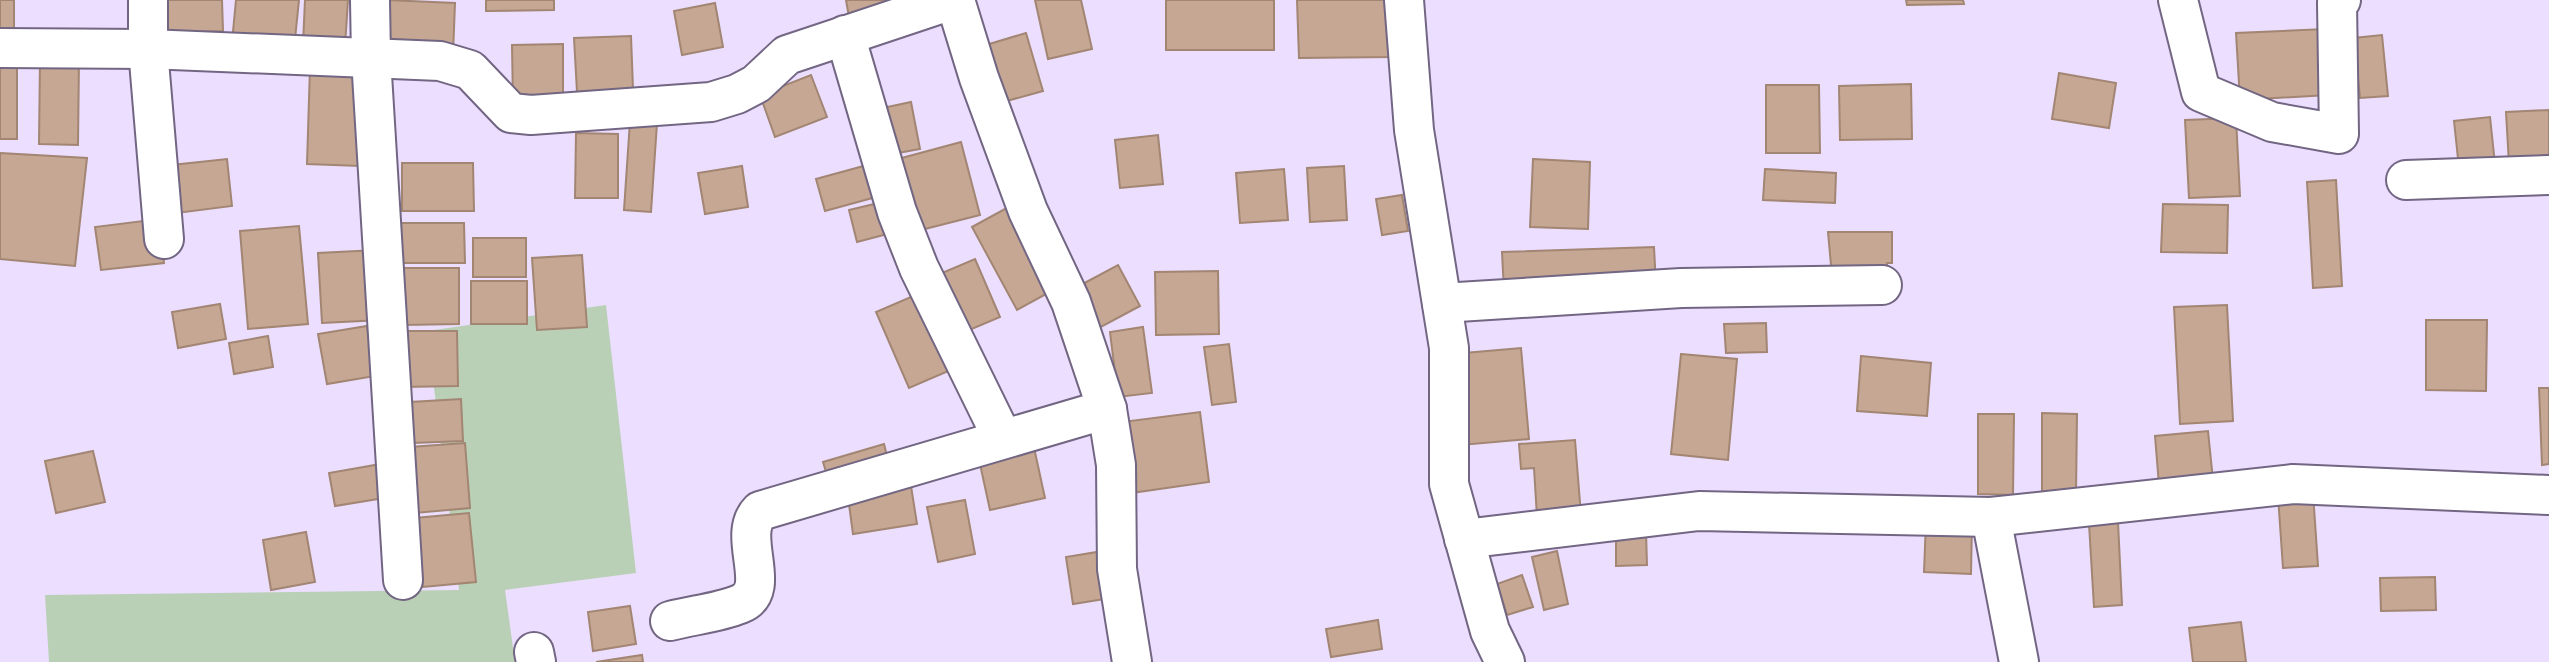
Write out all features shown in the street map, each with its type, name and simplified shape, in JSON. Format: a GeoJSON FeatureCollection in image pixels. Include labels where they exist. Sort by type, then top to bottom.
{"type":"FeatureCollection","features":[{"type":"Feature","properties":{"kind":"street"},"geometry":{"type":"LineString","coordinates":[[148,0],[148,49],[164,239]]}},
{"type":"Feature","properties":{"kind":"street"},"geometry":{"type":"LineString","coordinates":[[370,0],[371,58],[402,580]]}},
{"type":"Feature","properties":{"kind":"street"},"geometry":{"type":"LineString","coordinates":[[0,48],[148,49],[457,64],[470,71],[511,113],[531,116],[711,102],[737,94],[755,84],[787,55],[953,0],[1028,211],[1071,302],[1107,409],[1116,465],[1117,569],[1132,662]]}},
{"type":"Feature","properties":{"kind":"street"},"geometry":{"type":"LineString","coordinates":[[1404,0],[1414,130],[1449,348],[1449,484],[1490,631],[1505,662]]}},
{"type":"Feature","properties":{"kind":"street"},"geometry":{"type":"LineString","coordinates":[[2178,0],[2201,92],[2272,122],[2339,134],[2337,3],[2341,0]]}},
{"type":"Feature","properties":{"kind":"street"},"geometry":{"type":"LineString","coordinates":[[845,35],[897,212],[919,268],[1003,439]]}},
{"type":"Feature","properties":{"kind":"street"},"geometry":{"type":"LineString","coordinates":[[2406,180],[2549,175]]}},
{"type":"Feature","properties":{"kind":"street"},"geometry":{"type":"LineString","coordinates":[[1442,303],[1681,288],[1882,285]]}},
{"type":"Feature","properties":{"kind":"street"},"geometry":{"type":"LineString","coordinates":[[670,621],[741,604],[752,596],[755,583],[750,532],[752,519],[760,511],[1107,409]]}},
{"type":"Feature","properties":{"kind":"street"},"geometry":{"type":"LineString","coordinates":[[1464,539],[1699,511],[1991,517],[2293,484],[2549,495]]}},
{"type":"Feature","properties":{"kind":"street"},"geometry":{"type":"LineString","coordinates":[[1991,517],[2020,662]]}},
{"type":"Feature","properties":{"kind":"green space"},"geometry":{"type":"Polygon","coordinates":[[[606,305],[636,573],[505,590],[515,662],[49,662],[45,595],[459,590],[427,331],[606,305]]]}},
{"type":"Feature","properties":{"kind":"building"},"geometry":{"type":"Polygon","coordinates":[[[0,0],[14,0],[14,37],[0,37],[0,0]]]}},
{"type":"Feature","properties":{"kind":"building"},"geometry":{"type":"Polygon","coordinates":[[[154,0],[222,0],[223,31],[156,33],[154,0]]]}},
{"type":"Feature","properties":{"kind":"building"},"geometry":{"type":"Polygon","coordinates":[[[236,0],[299,0],[294,49],[232,42],[236,0]]]}},
{"type":"Feature","properties":{"kind":"building"},"geometry":{"type":"Polygon","coordinates":[[[305,0],[348,0],[345,46],[303,44],[305,0]]]}},
{"type":"Feature","properties":{"kind":"building"},"geometry":{"type":"Polygon","coordinates":[[[387,0],[455,3],[453,54],[385,51],[387,0]]]}},
{"type":"Feature","properties":{"kind":"building"},"geometry":{"type":"Polygon","coordinates":[[[486,0],[554,0],[554,10],[486,11],[486,0]]]}},
{"type":"Feature","properties":{"kind":"building"},"geometry":{"type":"Polygon","coordinates":[[[846,0],[894,0],[850,23],[846,0]]]}},
{"type":"Feature","properties":{"kind":"building"},"geometry":{"type":"Polygon","coordinates":[[[1035,0],[1081,0],[1092,49],[1048,59],[1035,0]]]}},
{"type":"Feature","properties":{"kind":"building"},"geometry":{"type":"Polygon","coordinates":[[[1166,0],[1274,0],[1274,50],[1166,50],[1166,0]]]}},
{"type":"Feature","properties":{"kind":"building"},"geometry":{"type":"Polygon","coordinates":[[[1297,0],[1390,0],[1392,57],[1299,58],[1297,0]]]}},
{"type":"Feature","properties":{"kind":"building"},"geometry":{"type":"Polygon","coordinates":[[[1906,0],[1963,0],[1964,4],[1907,5],[1906,0]]]}},
{"type":"Feature","properties":{"kind":"building"},"geometry":{"type":"Polygon","coordinates":[[[715,3],[723,47],[682,55],[674,11],[715,3]]]}},
{"type":"Feature","properties":{"kind":"building"},"geometry":{"type":"Polygon","coordinates":[[[2325,29],[2328,95],[2240,100],[2236,33],[2325,29]]]}},
{"type":"Feature","properties":{"kind":"building"},"geometry":{"type":"Polygon","coordinates":[[[1026,33],[1043,91],[1003,102],[986,45],[1026,33]]]}},
{"type":"Feature","properties":{"kind":"building"},"geometry":{"type":"Polygon","coordinates":[[[2382,35],[2388,96],[2360,98],[2354,38],[2382,35]]]}},
{"type":"Feature","properties":{"kind":"building"},"geometry":{"type":"Polygon","coordinates":[[[631,36],[633,89],[577,92],[574,38],[631,36]]]}},
{"type":"Feature","properties":{"kind":"building"},"geometry":{"type":"Polygon","coordinates":[[[563,44],[563,103],[513,104],[512,45],[563,44]]]}},
{"type":"Feature","properties":{"kind":"building"},"geometry":{"type":"Polygon","coordinates":[[[40,59],[79,59],[78,145],[39,144],[40,59]]]}},
{"type":"Feature","properties":{"kind":"building"},"geometry":{"type":"Polygon","coordinates":[[[0,62],[17,62],[17,139],[0,139],[0,62]]]}},
{"type":"Feature","properties":{"kind":"building"},"geometry":{"type":"Polygon","coordinates":[[[310,67],[364,70],[360,166],[307,164],[310,67]]]}},
{"type":"Feature","properties":{"kind":"building"},"geometry":{"type":"Polygon","coordinates":[[[2059,73],[2116,83],[2109,128],[2052,119],[2059,73]]]}},
{"type":"Feature","properties":{"kind":"building"},"geometry":{"type":"Polygon","coordinates":[[[811,75],[827,117],[775,137],[760,95],[811,75]]]}},
{"type":"Feature","properties":{"kind":"building"},"geometry":{"type":"Polygon","coordinates":[[[1911,84],[1912,139],[1840,140],[1839,86],[1911,84]]]}},
{"type":"Feature","properties":{"kind":"building"},"geometry":{"type":"Polygon","coordinates":[[[1766,85],[1819,85],[1820,153],[1766,153],[1766,85]]]}},
{"type":"Feature","properties":{"kind":"building"},"geometry":{"type":"Polygon","coordinates":[[[911,102],[920,149],[887,155],[878,109],[911,102]]]}},
{"type":"Feature","properties":{"kind":"building"},"geometry":{"type":"Polygon","coordinates":[[[2549,110],[2549,162],[2509,164],[2506,112],[2549,110]]]}},
{"type":"Feature","properties":{"kind":"building"},"geometry":{"type":"Polygon","coordinates":[[[2490,117],[2495,164],[2459,168],[2454,121],[2490,117]]]}},
{"type":"Feature","properties":{"kind":"building"},"geometry":{"type":"Polygon","coordinates":[[[2236,118],[2240,196],[2189,198],[2185,120],[2236,118]]]}},
{"type":"Feature","properties":{"kind":"building"},"geometry":{"type":"Polygon","coordinates":[[[630,121],[657,123],[651,212],[624,210],[630,121]]]}},
{"type":"Feature","properties":{"kind":"building"},"geometry":{"type":"Polygon","coordinates":[[[576,133],[618,134],[618,198],[575,198],[576,133]]]}},
{"type":"Feature","properties":{"kind":"building"},"geometry":{"type":"Polygon","coordinates":[[[1158,135],[1163,184],[1120,188],[1115,140],[1158,135]]]}},
{"type":"Feature","properties":{"kind":"building"},"geometry":{"type":"Polygon","coordinates":[[[961,142],[980,215],[917,231],[898,159],[961,142]]]}},
{"type":"Feature","properties":{"kind":"building"},"geometry":{"type":"Polygon","coordinates":[[[0,153],[87,158],[75,266],[0,259],[0,153]]]}},
{"type":"Feature","properties":{"kind":"building"},"geometry":{"type":"Polygon","coordinates":[[[227,159],[232,206],[177,213],[172,165],[227,159]]]}},
{"type":"Feature","properties":{"kind":"building"},"geometry":{"type":"Polygon","coordinates":[[[1533,159],[1590,162],[1588,229],[1530,227],[1533,159]]]}},
{"type":"Feature","properties":{"kind":"building"},"geometry":{"type":"Polygon","coordinates":[[[878,162],[887,194],[825,211],[816,179],[878,162]]]}},
{"type":"Feature","properties":{"kind":"building"},"geometry":{"type":"Polygon","coordinates":[[[402,163],[473,163],[474,211],[402,211],[402,163]]]}},
{"type":"Feature","properties":{"kind":"building"},"geometry":{"type":"Polygon","coordinates":[[[742,166],[748,207],[705,214],[698,173],[742,166]]]}},
{"type":"Feature","properties":{"kind":"building"},"geometry":{"type":"Polygon","coordinates":[[[1344,166],[1347,220],[1310,222],[1307,168],[1344,166]]]}},
{"type":"Feature","properties":{"kind":"building"},"geometry":{"type":"Polygon","coordinates":[[[1284,169],[1288,220],[1240,223],[1236,173],[1284,169]]]}},
{"type":"Feature","properties":{"kind":"building"},"geometry":{"type":"Polygon","coordinates":[[[1765,169],[1836,173],[1835,203],[1763,200],[1765,169]]]}},
{"type":"Feature","properties":{"kind":"building"},"geometry":{"type":"Polygon","coordinates":[[[2336,180],[2342,286],[2313,288],[2307,182],[2336,180]]]}},
{"type":"Feature","properties":{"kind":"building"},"geometry":{"type":"Polygon","coordinates":[[[1402,195],[1408,231],[1382,235],[1376,199],[1402,195]]]}},
{"type":"Feature","properties":{"kind":"building"},"geometry":{"type":"Polygon","coordinates":[[[887,201],[895,232],[857,242],[849,210],[887,201]]]}},
{"type":"Feature","properties":{"kind":"building"},"geometry":{"type":"Polygon","coordinates":[[[2163,204],[2228,205],[2227,253],[2161,252],[2163,204]]]}},
{"type":"Feature","properties":{"kind":"building"},"geometry":{"type":"Polygon","coordinates":[[[1012,205],[1057,288],[1017,310],[972,227],[1012,205]]]}},
{"type":"Feature","properties":{"kind":"building"},"geometry":{"type":"Polygon","coordinates":[[[159,219],[164,263],[101,270],[95,227],[159,219]]]}},
{"type":"Feature","properties":{"kind":"building"},"geometry":{"type":"Polygon","coordinates":[[[401,223],[464,223],[465,263],[402,263],[401,223]]]}},
{"type":"Feature","properties":{"kind":"building"},"geometry":{"type":"Polygon","coordinates":[[[299,226],[308,324],[248,329],[240,231],[299,226]]]}},
{"type":"Feature","properties":{"kind":"building"},"geometry":{"type":"Polygon","coordinates":[[[1828,232],[1892,232],[1892,263],[1887,263],[1887,276],[1832,276],[1828,232]]]}},
{"type":"Feature","properties":{"kind":"building"},"geometry":{"type":"Polygon","coordinates":[[[473,238],[526,238],[526,277],[473,277],[473,238]]]}},
{"type":"Feature","properties":{"kind":"building"},"geometry":{"type":"Polygon","coordinates":[[[1654,247],[1656,286],[1504,291],[1502,252],[1654,247]]]}},
{"type":"Feature","properties":{"kind":"building"},"geometry":{"type":"Polygon","coordinates":[[[377,250],[382,320],[322,323],[318,253],[377,250]]]}},
{"type":"Feature","properties":{"kind":"building"},"geometry":{"type":"Polygon","coordinates":[[[582,255],[587,327],[537,330],[532,258],[582,255]]]}},
{"type":"Feature","properties":{"kind":"building"},"geometry":{"type":"Polygon","coordinates":[[[975,259],[1000,317],[967,331],[942,273],[975,259]]]}},
{"type":"Feature","properties":{"kind":"building"},"geometry":{"type":"Polygon","coordinates":[[[1118,265],[1140,306],[1099,328],[1077,287],[1118,265]]]}},
{"type":"Feature","properties":{"kind":"building"},"geometry":{"type":"Polygon","coordinates":[[[402,268],[459,268],[459,324],[403,325],[402,268]]]}},
{"type":"Feature","properties":{"kind":"building"},"geometry":{"type":"Polygon","coordinates":[[[1218,271],[1219,334],[1156,335],[1155,272],[1218,271]]]}},
{"type":"Feature","properties":{"kind":"building"},"geometry":{"type":"Polygon","coordinates":[[[471,281],[527,281],[527,324],[471,324],[471,281]]]}},
{"type":"Feature","properties":{"kind":"building"},"geometry":{"type":"Polygon","coordinates":[[[927,290],[960,366],[909,388],[876,312],[927,290]]]}},
{"type":"Feature","properties":{"kind":"building"},"geometry":{"type":"Polygon","coordinates":[[[220,304],[226,339],[178,348],[172,312],[220,304]]]}},
{"type":"Feature","properties":{"kind":"building"},"geometry":{"type":"Polygon","coordinates":[[[2227,305],[2233,421],[2180,424],[2174,307],[2227,305]]]}},
{"type":"Feature","properties":{"kind":"building"},"geometry":{"type":"Polygon","coordinates":[[[2426,320],[2487,320],[2486,391],[2426,390],[2426,320]]]}},
{"type":"Feature","properties":{"kind":"building"},"geometry":{"type":"Polygon","coordinates":[[[1766,323],[1767,352],[1726,353],[1724,324],[1766,323]]]}},
{"type":"Feature","properties":{"kind":"building"},"geometry":{"type":"Polygon","coordinates":[[[367,326],[375,376],[327,384],[318,334],[367,326]]]}},
{"type":"Feature","properties":{"kind":"building"},"geometry":{"type":"Polygon","coordinates":[[[1143,327],[1152,393],[1118,397],[1110,332],[1143,327]]]}},
{"type":"Feature","properties":{"kind":"building"},"geometry":{"type":"Polygon","coordinates":[[[402,331],[457,331],[458,386],[403,387],[402,331]]]}},
{"type":"Feature","properties":{"kind":"building"},"geometry":{"type":"Polygon","coordinates":[[[268,336],[273,367],[234,374],[229,343],[268,336]]]}},
{"type":"Feature","properties":{"kind":"building"},"geometry":{"type":"Polygon","coordinates":[[[1229,344],[1236,402],[1212,405],[1204,347],[1229,344]]]}},
{"type":"Feature","properties":{"kind":"building"},"geometry":{"type":"Polygon","coordinates":[[[1521,348],[1529,439],[1461,445],[1453,354],[1521,348]]]}},
{"type":"Feature","properties":{"kind":"building"},"geometry":{"type":"Polygon","coordinates":[[[1681,354],[1737,359],[1728,460],[1671,454],[1681,354]]]}},
{"type":"Feature","properties":{"kind":"building"},"geometry":{"type":"Polygon","coordinates":[[[1861,356],[1931,363],[1927,416],[1857,411],[1861,356]]]}},
{"type":"Feature","properties":{"kind":"building"},"geometry":{"type":"Polygon","coordinates":[[[2539,388],[2549,388],[2549,464],[2542,465],[2539,388]]]}},
{"type":"Feature","properties":{"kind":"building"},"geometry":{"type":"Polygon","coordinates":[[[461,399],[463,441],[413,443],[410,402],[461,399]]]}},
{"type":"Feature","properties":{"kind":"building"},"geometry":{"type":"Polygon","coordinates":[[[1200,412],[1209,482],[1131,493],[1122,422],[1200,412]]]}},
{"type":"Feature","properties":{"kind":"building"},"geometry":{"type":"Polygon","coordinates":[[[2042,413],[2077,414],[2076,494],[2042,494],[2042,413]]]}},
{"type":"Feature","properties":{"kind":"building"},"geometry":{"type":"Polygon","coordinates":[[[1978,414],[2014,414],[2013,495],[1978,494],[1978,414]]]}},
{"type":"Feature","properties":{"kind":"building"},"geometry":{"type":"Polygon","coordinates":[[[2208,431],[2213,480],[2159,485],[2155,436],[2208,431]]]}},
{"type":"Feature","properties":{"kind":"building"},"geometry":{"type":"Polygon","coordinates":[[[1575,440],[1581,515],[1537,517],[1534,468],[1521,469],[1519,444],[1575,440]]]}},
{"type":"Feature","properties":{"kind":"building"},"geometry":{"type":"Polygon","coordinates":[[[465,443],[470,508],[415,513],[410,447],[465,443]]]}},
{"type":"Feature","properties":{"kind":"building"},"geometry":{"type":"Polygon","coordinates":[[[1033,443],[1045,498],[990,510],[978,455],[1033,443]]]}},
{"type":"Feature","properties":{"kind":"building"},"geometry":{"type":"Polygon","coordinates":[[[884,444],[890,468],[830,485],[823,462],[884,444]]]}},
{"type":"Feature","properties":{"kind":"building"},"geometry":{"type":"Polygon","coordinates":[[[93,451],[105,502],[56,513],[45,461],[93,451]]]}},
{"type":"Feature","properties":{"kind":"building"},"geometry":{"type":"Polygon","coordinates":[[[392,462],[397,496],[335,506],[329,473],[392,462]]]}},
{"type":"Feature","properties":{"kind":"building"},"geometry":{"type":"Polygon","coordinates":[[[911,486],[917,524],[853,534],[848,497],[911,486]]]}},
{"type":"Feature","properties":{"kind":"building"},"geometry":{"type":"Polygon","coordinates":[[[2313,493],[2318,566],[2283,568],[2278,496],[2313,493]]]}},
{"type":"Feature","properties":{"kind":"building"},"geometry":{"type":"Polygon","coordinates":[[[965,500],[975,554],[938,562],[927,507],[965,500]]]}},
{"type":"Feature","properties":{"kind":"building"},"geometry":{"type":"Polygon","coordinates":[[[469,513],[476,582],[423,587],[415,518],[469,513]]]}},
{"type":"Feature","properties":{"kind":"building"},"geometry":{"type":"Polygon","coordinates":[[[1926,521],[1972,522],[1971,574],[1924,572],[1926,521]]]}},
{"type":"Feature","properties":{"kind":"building"},"geometry":{"type":"Polygon","coordinates":[[[2118,522],[2122,605],[2094,607],[2089,524],[2118,522]]]}},
{"type":"Feature","properties":{"kind":"building"},"geometry":{"type":"Polygon","coordinates":[[[306,532],[315,582],[271,590],[263,540],[306,532]]]}},
{"type":"Feature","properties":{"kind":"building"},"geometry":{"type":"Polygon","coordinates":[[[1616,532],[1646,532],[1647,565],[1616,566],[1616,532]]]}},
{"type":"Feature","properties":{"kind":"building"},"geometry":{"type":"Polygon","coordinates":[[[1557,551],[1568,604],[1544,610],[1532,557],[1557,551]]]}},
{"type":"Feature","properties":{"kind":"building"},"geometry":{"type":"Polygon","coordinates":[[[1097,552],[1105,599],[1073,604],[1066,557],[1097,552]]]}},
{"type":"Feature","properties":{"kind":"building"},"geometry":{"type":"Polygon","coordinates":[[[1522,575],[1533,607],[1507,615],[1497,584],[1522,575]]]}},
{"type":"Feature","properties":{"kind":"building"},"geometry":{"type":"Polygon","coordinates":[[[2435,577],[2436,610],[2381,611],[2380,578],[2435,577]]]}},
{"type":"Feature","properties":{"kind":"building"},"geometry":{"type":"Polygon","coordinates":[[[630,606],[636,644],[593,651],[588,612],[630,606]]]}},
{"type":"Feature","properties":{"kind":"building"},"geometry":{"type":"Polygon","coordinates":[[[1378,620],[1382,649],[1331,657],[1326,629],[1378,620]]]}},
{"type":"Feature","properties":{"kind":"building"},"geometry":{"type":"Polygon","coordinates":[[[2241,622],[2246,662],[2193,662],[2189,628],[2241,622]]]}},
{"type":"Feature","properties":{"kind":"building"},"geometry":{"type":"Polygon","coordinates":[[[642,655],[643,662],[596,662],[642,655]]]}}]}
